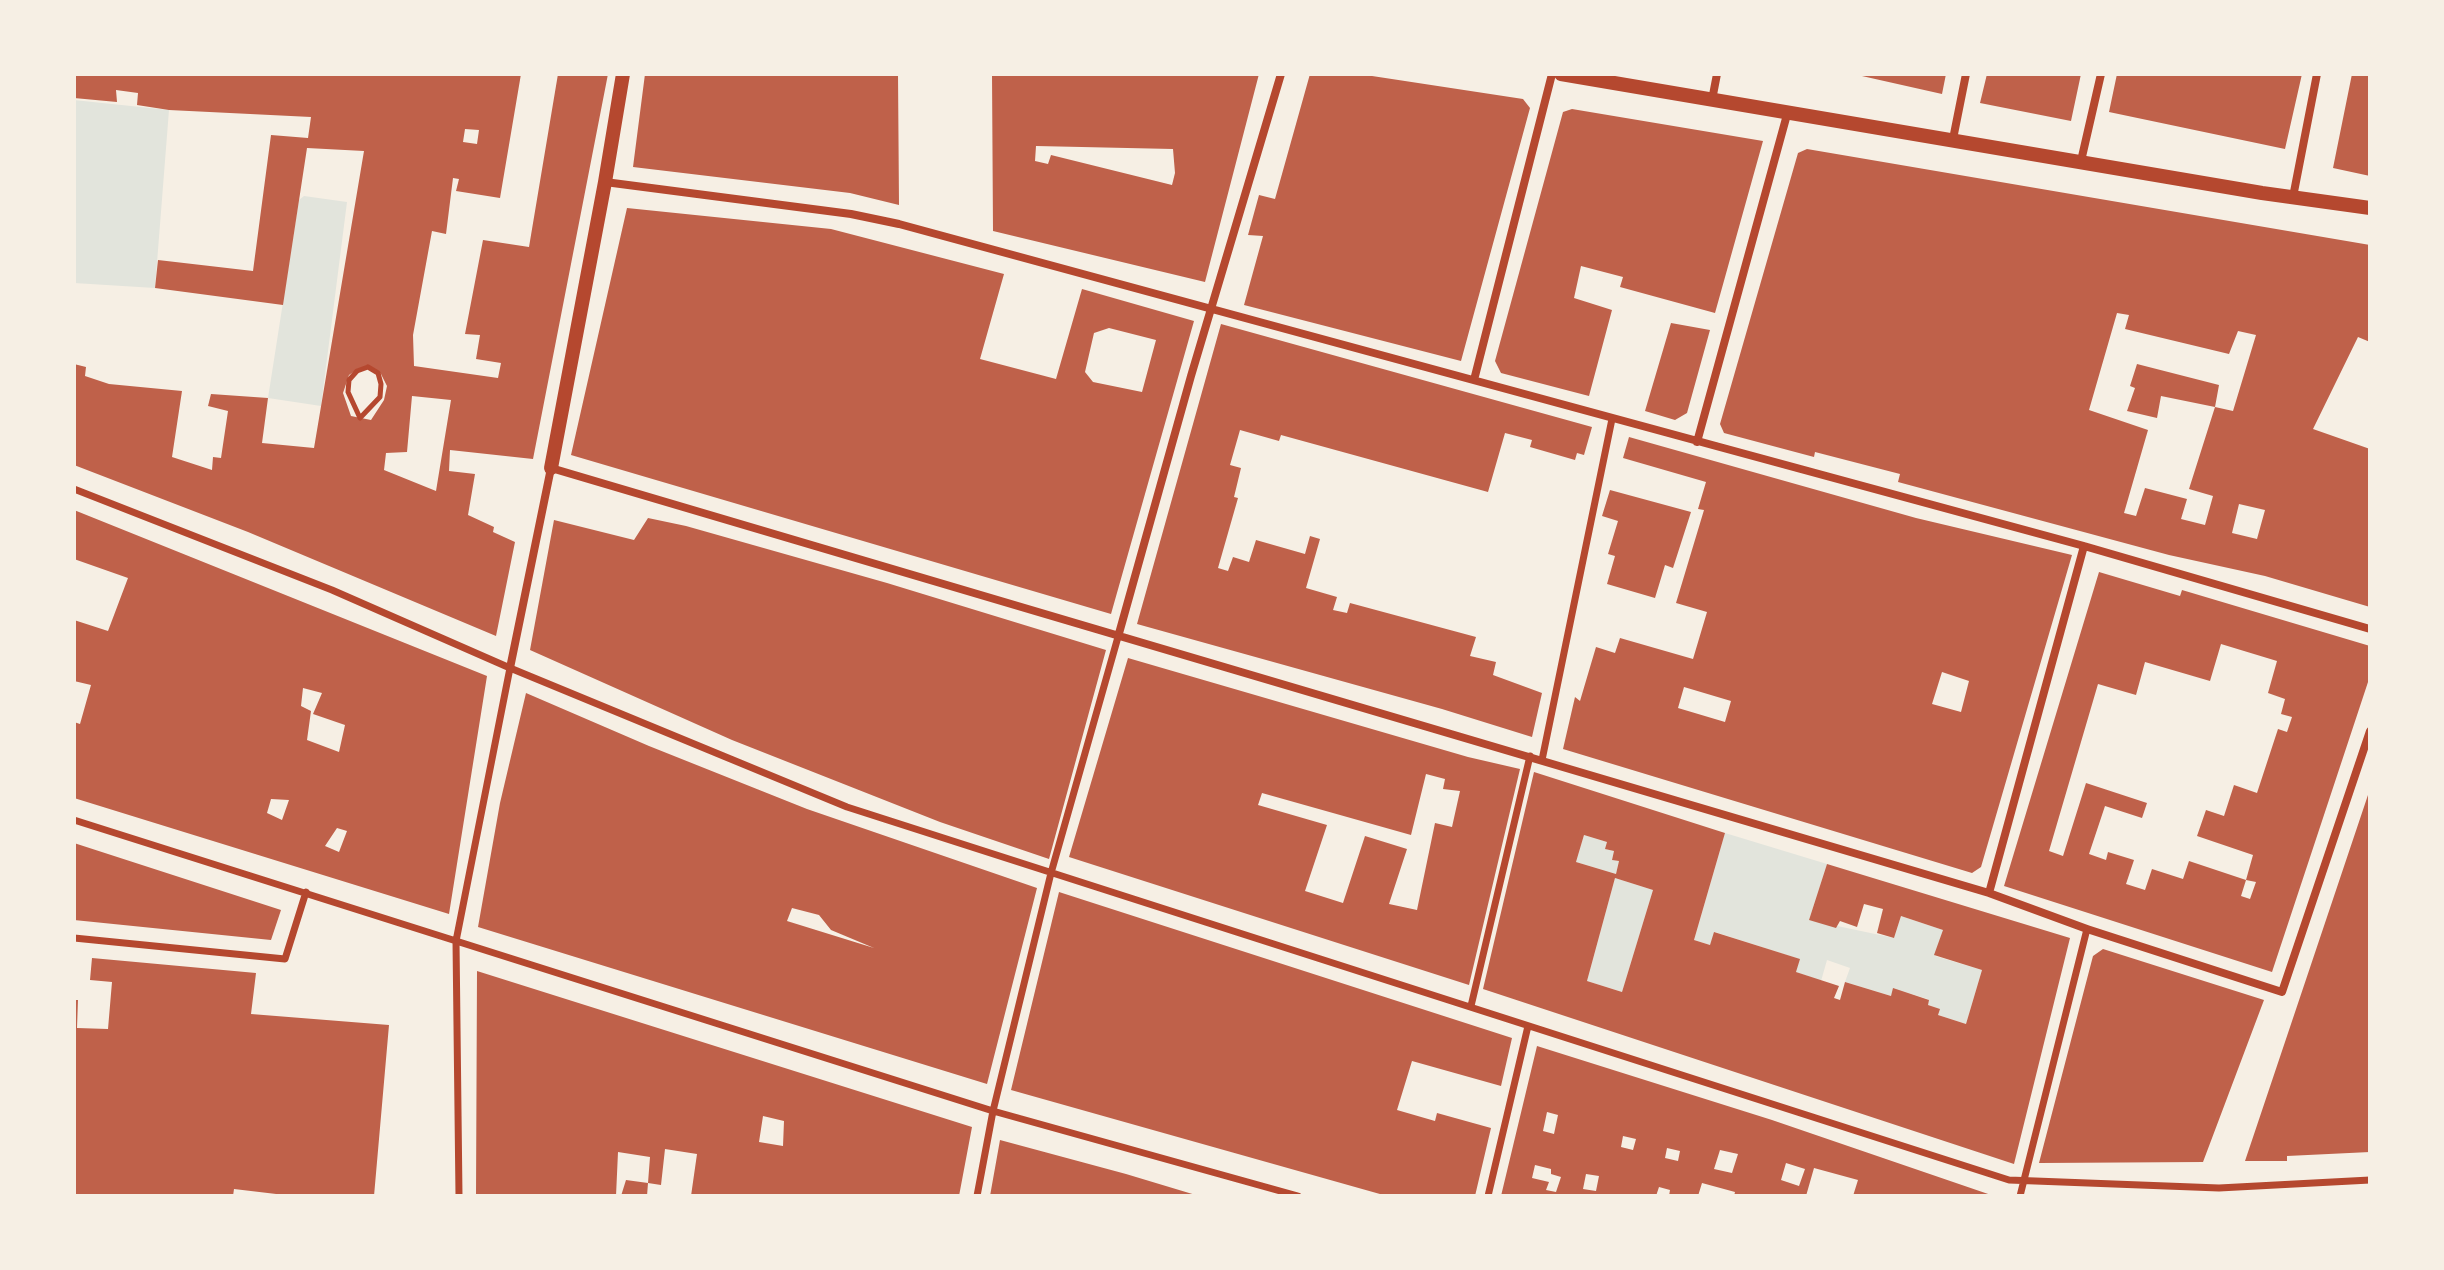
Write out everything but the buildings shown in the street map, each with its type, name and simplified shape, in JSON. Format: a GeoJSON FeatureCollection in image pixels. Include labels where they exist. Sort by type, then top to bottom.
{"type":"FeatureCollection","features":[{"type":"Feature","properties":{"kind":"street"},"geometry":{"type":"LineString","coordinates":[[459,1196],[456,941],[551,468],[623,74]]}},
{"type":"Feature","properties":{"kind":"street"},"geometry":{"type":"LineString","coordinates":[[977,1196],[993,1111],[1051,873],[1211,308],[1281,74]]}},
{"type":"Feature","properties":{"kind":"street"},"geometry":{"type":"LineString","coordinates":[[1474,380],[1552,74]]}},
{"type":"Feature","properties":{"kind":"street"},"geometry":{"type":"LineString","coordinates":[[1561,74],[2370,208]]}},
{"type":"Feature","properties":{"kind":"street"},"geometry":{"type":"LineString","coordinates":[[1712,100],[1717,74]]}},
{"type":"Feature","properties":{"kind":"street"},"geometry":{"type":"LineString","coordinates":[[1953,139],[1966,74]]}},
{"type":"Feature","properties":{"kind":"street"},"geometry":{"type":"LineString","coordinates":[[2081,161],[2101,74]]}},
{"type":"Feature","properties":{"kind":"street"},"geometry":{"type":"LineString","coordinates":[[2293,197],[2317,74]]}},
{"type":"Feature","properties":{"kind":"street"},"geometry":{"type":"LineString","coordinates":[[1697,442],[1788,111]]}},
{"type":"Feature","properties":{"kind":"street"},"geometry":{"type":"LineString","coordinates":[[605,182],[851,214],[912,228],[2084,546],[2370,629]]}},
{"type":"Feature","properties":{"kind":"street"},"geometry":{"type":"LineString","coordinates":[[1542,760],[1612,419]]}},
{"type":"Feature","properties":{"kind":"street"},"geometry":{"type":"LineString","coordinates":[[551,468],[1989,893],[2087,929],[2282,992],[2370,731]]}},
{"type":"Feature","properties":{"kind":"street"},"geometry":{"type":"LineString","coordinates":[[74,489],[332,590],[510,668],[847,807],[2009,1180],[2219,1188],[2370,1180]]}},
{"type":"Feature","properties":{"kind":"street"},"geometry":{"type":"LineString","coordinates":[[1989,893],[2084,546]]}},
{"type":"Feature","properties":{"kind":"street"},"geometry":{"type":"LineString","coordinates":[[1471,1006],[1530,756]]}},
{"type":"Feature","properties":{"kind":"street"},"geometry":{"type":"LineString","coordinates":[[74,820],[993,1111],[1298,1196]]}},
{"type":"Feature","properties":{"kind":"street"},"geometry":{"type":"LineString","coordinates":[[74,938],[285,959],[306,892]]}},
{"type":"Feature","properties":{"kind":"street"},"geometry":{"type":"LineString","coordinates":[[2020,1196],[2087,929]]}},
{"type":"Feature","properties":{"kind":"street"},"geometry":{"type":"LineString","coordinates":[[1488,1196],[1528,1026]]}},
{"type":"Feature","properties":{"kind":"path"},"geometry":{"type":"LineString","coordinates":[[368,367],[378,373],[380,397],[360,418],[348,392],[349,380],[357,371],[368,367]]}},
{"type":"Feature","properties":{"kind":"shaded area"},"geometry":{"type":"Polygon","coordinates":[[[74,100],[169,110],[155,288],[74,283],[74,100]]]}},
{"type":"Feature","properties":{"kind":"shaded area"},"geometry":{"type":"Polygon","coordinates":[[[304,196],[347,202],[321,406],[268,398],[299,200],[304,196]]]}},
{"type":"Feature","properties":{"kind":"shaded area"},"geometry":{"type":"Polygon","coordinates":[[[1725,833],[1827,864],[1809,920],[1894,938],[1901,916],[1943,930],[1935,956],[1982,970],[1966,1024],[1938,1015],[1939,1009],[1928,1005],[1928,999],[1894,989],[1891,996],[1845,982],[1850,968],[1827,960],[1821,981],[1796,972],[1799,959],[1715,932],[1710,945],[1694,940],[1725,833]]]}},
{"type":"Feature","properties":{"kind":"shaded area"},"geometry":{"type":"Polygon","coordinates":[[[1584,835],[1607,842],[1606,849],[1614,851],[1612,860],[1619,861],[1616,874],[1576,862],[1584,835]]]}},
{"type":"Feature","properties":{"kind":"shaded area"},"geometry":{"type":"Polygon","coordinates":[[[1615,878],[1653,890],[1622,992],[1587,981],[1615,878]]]}}]}
